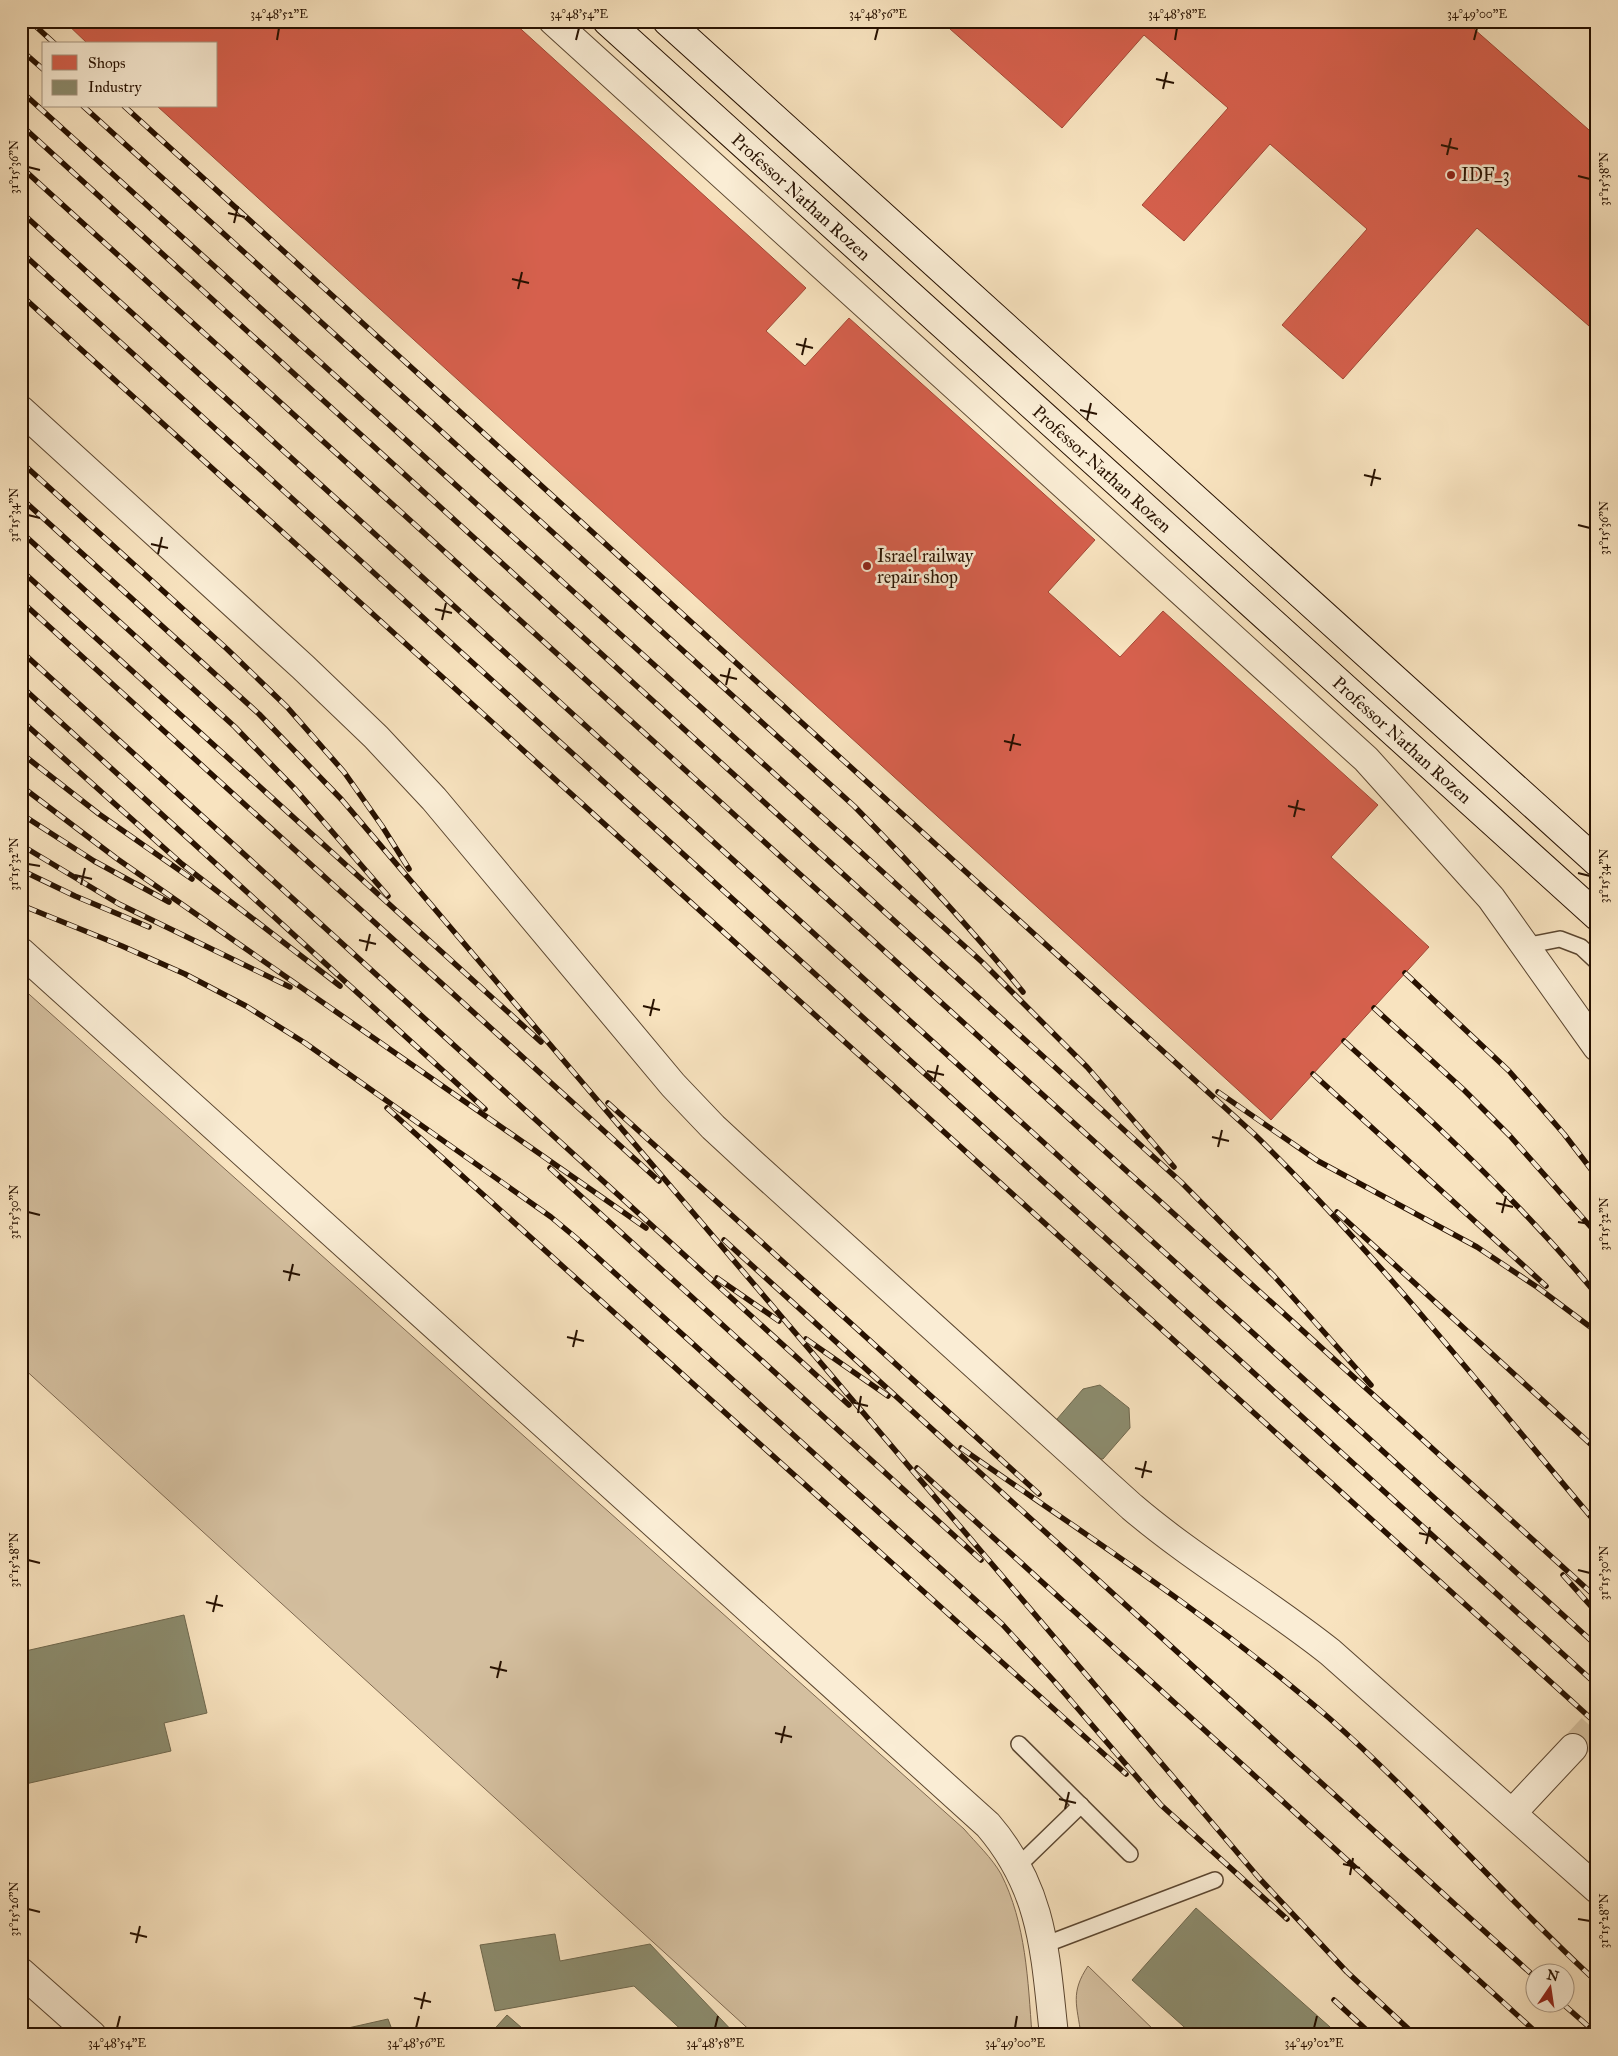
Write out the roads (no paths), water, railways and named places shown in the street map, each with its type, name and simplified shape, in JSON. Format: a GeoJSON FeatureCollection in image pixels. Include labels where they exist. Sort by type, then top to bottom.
{"type":"FeatureCollection","features":[{"type":"Feature","properties":{"kind":"street"},"geometry":{"type":"LineString","coordinates":[[554,21],[1366,759],[1491,898],[1597,1048]]}},
{"type":"Feature","properties":{"kind":"street","name":"Professor Nathan Rozen"},"geometry":{"type":"LineString","coordinates":[[607,21],[1597,916]]}},
{"type":"Feature","properties":{"kind":"street"},"geometry":{"type":"LineString","coordinates":[[667,21],[1597,862]]}},
{"type":"Feature","properties":{"kind":"street"},"geometry":{"type":"LineString","coordinates":[[21,410],[303,667],[376,737],[434,799],[674,1085],[733,1145],[1132,1507],[1172,1540],[1284,1617],[1330,1652],[1597,1889]]}},
{"type":"Feature","properties":{"kind":"street"},"geometry":{"type":"LineString","coordinates":[[21,952],[975,1812],[1000,1838],[1018,1866],[1032,1897],[1044,1945],[1054,2035]]}},
{"type":"Feature","properties":{"kind":"street"},"geometry":{"type":"LineString","coordinates":[[1512,1813],[1573,1748]]}},
{"type":"Feature","properties":{"kind":"street"},"geometry":{"type":"LineString","coordinates":[[21,1972],[92,2035]]}},
{"type":"Feature","properties":{"kind":"lane"},"geometry":{"type":"LineString","coordinates":[[1525,946],[1560,939],[1581,947],[1597,962]]}},
{"type":"Feature","properties":{"kind":"lane"},"geometry":{"type":"LineString","coordinates":[[1019,1744],[1130,1854]]}},
{"type":"Feature","properties":{"kind":"lane"},"geometry":{"type":"LineString","coordinates":[[1018,1866],[1081,1805]]}},
{"type":"Feature","properties":{"kind":"lane"},"geometry":{"type":"LineString","coordinates":[[1044,1945],[1215,1880]]}},
{"type":"Feature","properties":{"kind":"tunnel"},"geometry":{"type":"LineString","coordinates":[[1573,1748],[1597,1722]]}},
{"type":"Feature","properties":{"kind":"railway"},"geometry":{"type":"LineString","coordinates":[[30,21],[53,42]]}},
{"type":"Feature","properties":{"kind":"railway"},"geometry":{"type":"LineString","coordinates":[[21,50],[42,68]]}},
{"type":"Feature","properties":{"kind":"railway"},"geometry":{"type":"LineString","coordinates":[[21,91],[982,962],[1087,1067],[1174,1167]]}},
{"type":"Feature","properties":{"kind":"railway"},"geometry":{"type":"LineString","coordinates":[[85,108],[854,806],[941,897],[1023,992]]}},
{"type":"Feature","properties":{"kind":"railway"},"geometry":{"type":"LineString","coordinates":[[126,108],[1254,1134],[1344,1227],[1472,1374],[1597,1524]]}},
{"type":"Feature","properties":{"kind":"railway"},"geometry":{"type":"LineString","coordinates":[[21,125],[1181,1182],[1274,1276],[1371,1385]]}},
{"type":"Feature","properties":{"kind":"railway"},"geometry":{"type":"LineString","coordinates":[[21,167],[1597,1598]]}},
{"type":"Feature","properties":{"kind":"railway"},"geometry":{"type":"LineString","coordinates":[[21,212],[1597,1646]]}},
{"type":"Feature","properties":{"kind":"railway"},"geometry":{"type":"LineString","coordinates":[[21,252],[1597,1685]]}},
{"type":"Feature","properties":{"kind":"railway"},"geometry":{"type":"LineString","coordinates":[[21,295],[1597,1724]]}},
{"type":"Feature","properties":{"kind":"railway"},"geometry":{"type":"LineString","coordinates":[[21,462],[227,649],[287,707],[344,772],[382,826],[409,869]]}},
{"type":"Feature","properties":{"kind":"railway"},"geometry":{"type":"LineString","coordinates":[[21,498],[259,714],[342,800],[1259,1878],[1347,1972],[1415,2035]]}},
{"type":"Feature","properties":{"kind":"railway"},"geometry":{"type":"LineString","coordinates":[[21,532],[235,727],[296,790],[388,896]]}},
{"type":"Feature","properties":{"kind":"railway"},"geometry":{"type":"LineString","coordinates":[[21,570],[541,1042]]}},
{"type":"Feature","properties":{"kind":"railway"},"geometry":{"type":"LineString","coordinates":[[21,601],[659,1181]]}},
{"type":"Feature","properties":{"kind":"railway"},"geometry":{"type":"LineString","coordinates":[[21,651],[849,1405]]}},
{"type":"Feature","properties":{"kind":"railway"},"geometry":{"type":"LineString","coordinates":[[21,686],[485,1109]]}},
{"type":"Feature","properties":{"kind":"railway"},"geometry":{"type":"LineString","coordinates":[[21,720],[182,864],[340,986]]}},
{"type":"Feature","properties":{"kind":"railway"},"geometry":{"type":"LineString","coordinates":[[21,753],[99,814],[192,879]]}},
{"type":"Feature","properties":{"kind":"railway"},"geometry":{"type":"LineString","coordinates":[[21,786],[116,858],[646,1228]]}},
{"type":"Feature","properties":{"kind":"railway"},"geometry":{"type":"LineString","coordinates":[[21,814],[94,861],[169,902]]}},
{"type":"Feature","properties":{"kind":"railway"},"geometry":{"type":"LineString","coordinates":[[21,845],[119,904],[290,987]]}},
{"type":"Feature","properties":{"kind":"railway"},"geometry":{"type":"LineString","coordinates":[[21,870],[75,896],[149,927]]}},
{"type":"Feature","properties":{"kind":"railway"},"geometry":{"type":"LineString","coordinates":[[26,907],[185,974],[246,1006],[305,1043],[551,1217],[1002,1624],[1161,1805],[1287,1919]]}},
{"type":"Feature","properties":{"kind":"railway"},"geometry":{"type":"LineString","coordinates":[[1405,973],[1509,1071],[1564,1134],[1597,1177]]}},
{"type":"Feature","properties":{"kind":"railway"},"geometry":{"type":"LineString","coordinates":[[1374,1008],[1464,1090],[1510,1136],[1597,1234]]}},
{"type":"Feature","properties":{"kind":"railway"},"geometry":{"type":"LineString","coordinates":[[1344,1041],[1475,1163],[1537,1227],[1597,1295]]}},
{"type":"Feature","properties":{"kind":"railway"},"geometry":{"type":"LineString","coordinates":[[1313,1074],[1546,1286]]}},
{"type":"Feature","properties":{"kind":"railway"},"geometry":{"type":"LineString","coordinates":[[1218,1092],[1318,1161],[1477,1247],[1537,1287],[1597,1332]]}},
{"type":"Feature","properties":{"kind":"railway"},"geometry":{"type":"LineString","coordinates":[[608,1103],[1039,1494]]}},
{"type":"Feature","properties":{"kind":"railway"},"geometry":{"type":"LineString","coordinates":[[387,1108],[1126,1774]]}},
{"type":"Feature","properties":{"kind":"railway"},"geometry":{"type":"LineString","coordinates":[[550,1168],[981,1560]]}},
{"type":"Feature","properties":{"kind":"railway"},"geometry":{"type":"LineString","coordinates":[[1337,1212],[1597,1450]]}},
{"type":"Feature","properties":{"kind":"railway"},"geometry":{"type":"LineString","coordinates":[[724,1240],[1526,1969]]}},
{"type":"Feature","properties":{"kind":"railway"},"geometry":{"type":"LineString","coordinates":[[717,1278],[779,1321]]}},
{"type":"Feature","properties":{"kind":"railway"},"geometry":{"type":"LineString","coordinates":[[806,1339],[888,1396]]}},
{"type":"Feature","properties":{"kind":"railway"},"geometry":{"type":"LineString","coordinates":[[961,1448],[1149,1578],[1285,1681],[1364,1750],[1529,1917],[1597,1982]]}},
{"type":"Feature","properties":{"kind":"railway"},"geometry":{"type":"LineString","coordinates":[[917,1468],[1539,2035]]}},
{"type":"Feature","properties":{"kind":"railway"},"geometry":{"type":"LineString","coordinates":[[1563,1575],[1597,1613]]}},
{"type":"Feature","properties":{"kind":"railway"},"geometry":{"type":"LineString","coordinates":[[1334,2000],[1372,2035]]}},
{"type":"Feature","properties":{"kind":"railway"},"geometry":{"type":"LineString","coordinates":[[1574,2014],[1597,2034]]}},
{"type":"Feature","properties":{"kind":"place","name":"IDF_3"},"geometry":{"type":"Point","coordinates":[1451,175]}},
{"type":"Feature","properties":{"kind":"place","name":"Israel railway repair shop"},"geometry":{"type":"Point","coordinates":[867,566]}}]}
